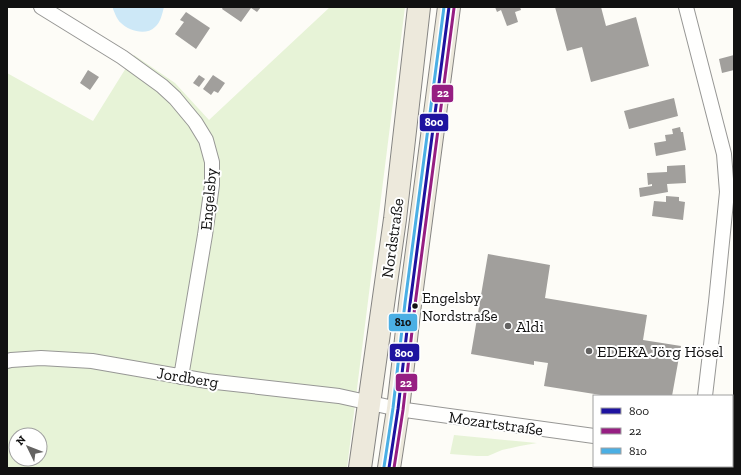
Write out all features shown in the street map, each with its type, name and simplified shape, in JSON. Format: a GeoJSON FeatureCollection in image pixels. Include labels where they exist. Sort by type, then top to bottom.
{"type":"FeatureCollection","features":[{"type":"Feature","properties":{"kind":"main road","name":"Nordstraße"},"geometry":{"type":"LineString","coordinates":[[360,468],[395,219],[419,7]]}},
{"type":"Feature","properties":{"kind":"main road","name":"Nordstraße"},"geometry":{"type":"LineString","coordinates":[[389,468],[398,409],[410,304],[449,7]]}},
{"type":"Feature","properties":{"kind":"street","name":"Engelsby"},"geometry":{"type":"LineString","coordinates":[[41,7],[122,57],[162,86],[176,98],[195,122],[206,140],[212,162],[212,185],[204,242],[181,376]]}},
{"type":"Feature","properties":{"kind":"street"},"geometry":{"type":"LineString","coordinates":[[686,7],[724,154],[727,192],[718,287],[705,395]]}},
{"type":"Feature","properties":{"kind":"street","name":"Jordberg"},"geometry":{"type":"LineString","coordinates":[[7,361],[40,358],[92,361],[207,381],[340,396],[398,409]]}},
{"type":"Feature","properties":{"kind":"street","name":"Mozartstraße"},"geometry":{"type":"LineString","coordinates":[[398,409],[593,436]]}},
{"type":"Feature","properties":{"kind":"green space"},"geometry":{"type":"Polygon","coordinates":[[[330,7],[405,7],[347,468],[7,468],[7,73],[93,121],[134,55],[175,83],[209,120],[330,7]]]}},
{"type":"Feature","properties":{"kind":"green space"},"geometry":{"type":"Polygon","coordinates":[[[454,435],[537,443],[502,450],[488,456],[450,454],[454,435]]]}},
{"type":"Feature","properties":{"kind":"water"},"geometry":{"type":"Polygon","coordinates":[[[113,7],[164,7],[159,23],[151,30],[142,32],[124,26],[118,20],[113,7]]]}},
{"type":"Feature","properties":{"kind":"building"},"geometry":{"type":"Polygon","coordinates":[[[223,7],[261,7],[257,12],[251,8],[241,22],[222,9],[223,7]]]}},
{"type":"Feature","properties":{"kind":"building"},"geometry":{"type":"Polygon","coordinates":[[[495,7],[520,7],[521,10],[515,12],[518,22],[507,26],[501,10],[497,12],[495,7]]]}},
{"type":"Feature","properties":{"kind":"building"},"geometry":{"type":"Polygon","coordinates":[[[555,7],[601,7],[606,26],[636,17],[649,66],[591,82],[582,47],[567,51],[555,7]]]}},
{"type":"Feature","properties":{"kind":"building"},"geometry":{"type":"Polygon","coordinates":[[[186,12],[210,28],[196,49],[175,34],[184,22],[180,20],[186,12]]]}},
{"type":"Feature","properties":{"kind":"building"},"geometry":{"type":"Polygon","coordinates":[[[734,55],[734,70],[722,73],[719,59],[734,55]]]}},
{"type":"Feature","properties":{"kind":"building"},"geometry":{"type":"Polygon","coordinates":[[[88,70],[99,77],[90,90],[80,83],[88,70]]]}},
{"type":"Feature","properties":{"kind":"building"},"geometry":{"type":"Polygon","coordinates":[[[199,75],[205,79],[199,87],[193,83],[199,75]]]}},
{"type":"Feature","properties":{"kind":"building"},"geometry":{"type":"Polygon","coordinates":[[[213,75],[225,83],[218,93],[214,91],[211,95],[203,89],[213,75]]]}},
{"type":"Feature","properties":{"kind":"building"},"geometry":{"type":"Polygon","coordinates":[[[674,98],[678,116],[629,129],[624,111],[674,98]]]}},
{"type":"Feature","properties":{"kind":"building"},"geometry":{"type":"Polygon","coordinates":[[[680,127],[681,132],[683,132],[686,150],[656,156],[654,143],[666,141],[665,135],[673,134],[672,129],[680,127]]]}},
{"type":"Feature","properties":{"kind":"building"},"geometry":{"type":"Polygon","coordinates":[[[685,165],[686,183],[667,184],[668,192],[640,197],[639,188],[652,186],[652,184],[648,185],[647,173],[667,172],[667,166],[685,165]]]}},
{"type":"Feature","properties":{"kind":"building"},"geometry":{"type":"Polygon","coordinates":[[[666,196],[679,197],[679,201],[685,202],[683,220],[652,216],[654,201],[666,202],[666,196]]]}},
{"type":"Feature","properties":{"kind":"building"},"geometry":{"type":"Polygon","coordinates":[[[488,254],[550,265],[545,298],[647,315],[643,340],[681,346],[672,395],[601,395],[544,386],[548,363],[534,361],[534,365],[471,354],[488,254]]]}},
{"type":"Feature","properties":{"kind":"transit line","name":"810"},"geometry":{"type":"LineString","coordinates":[[384,467],[393,408],[405,303],[444,7]]}},
{"type":"Feature","properties":{"kind":"transit line","name":"800"},"geometry":{"type":"LineString","coordinates":[[389,468],[398,409],[410,304],[449,7]]}},
{"type":"Feature","properties":{"kind":"transit line","name":"22"},"geometry":{"type":"LineString","coordinates":[[394,468],[403,410],[415,305],[454,8]]}},
{"type":"Feature","properties":{"kind":"place","name":"Engelsby Nordstraße"},"geometry":{"type":"Point","coordinates":[415,306]}},
{"type":"Feature","properties":{"kind":"place","name":"Aldi"},"geometry":{"type":"Point","coordinates":[508,326]}},
{"type":"Feature","properties":{"kind":"place","name":"EDEKA Jörg Hösel"},"geometry":{"type":"Point","coordinates":[589,351]}}]}
